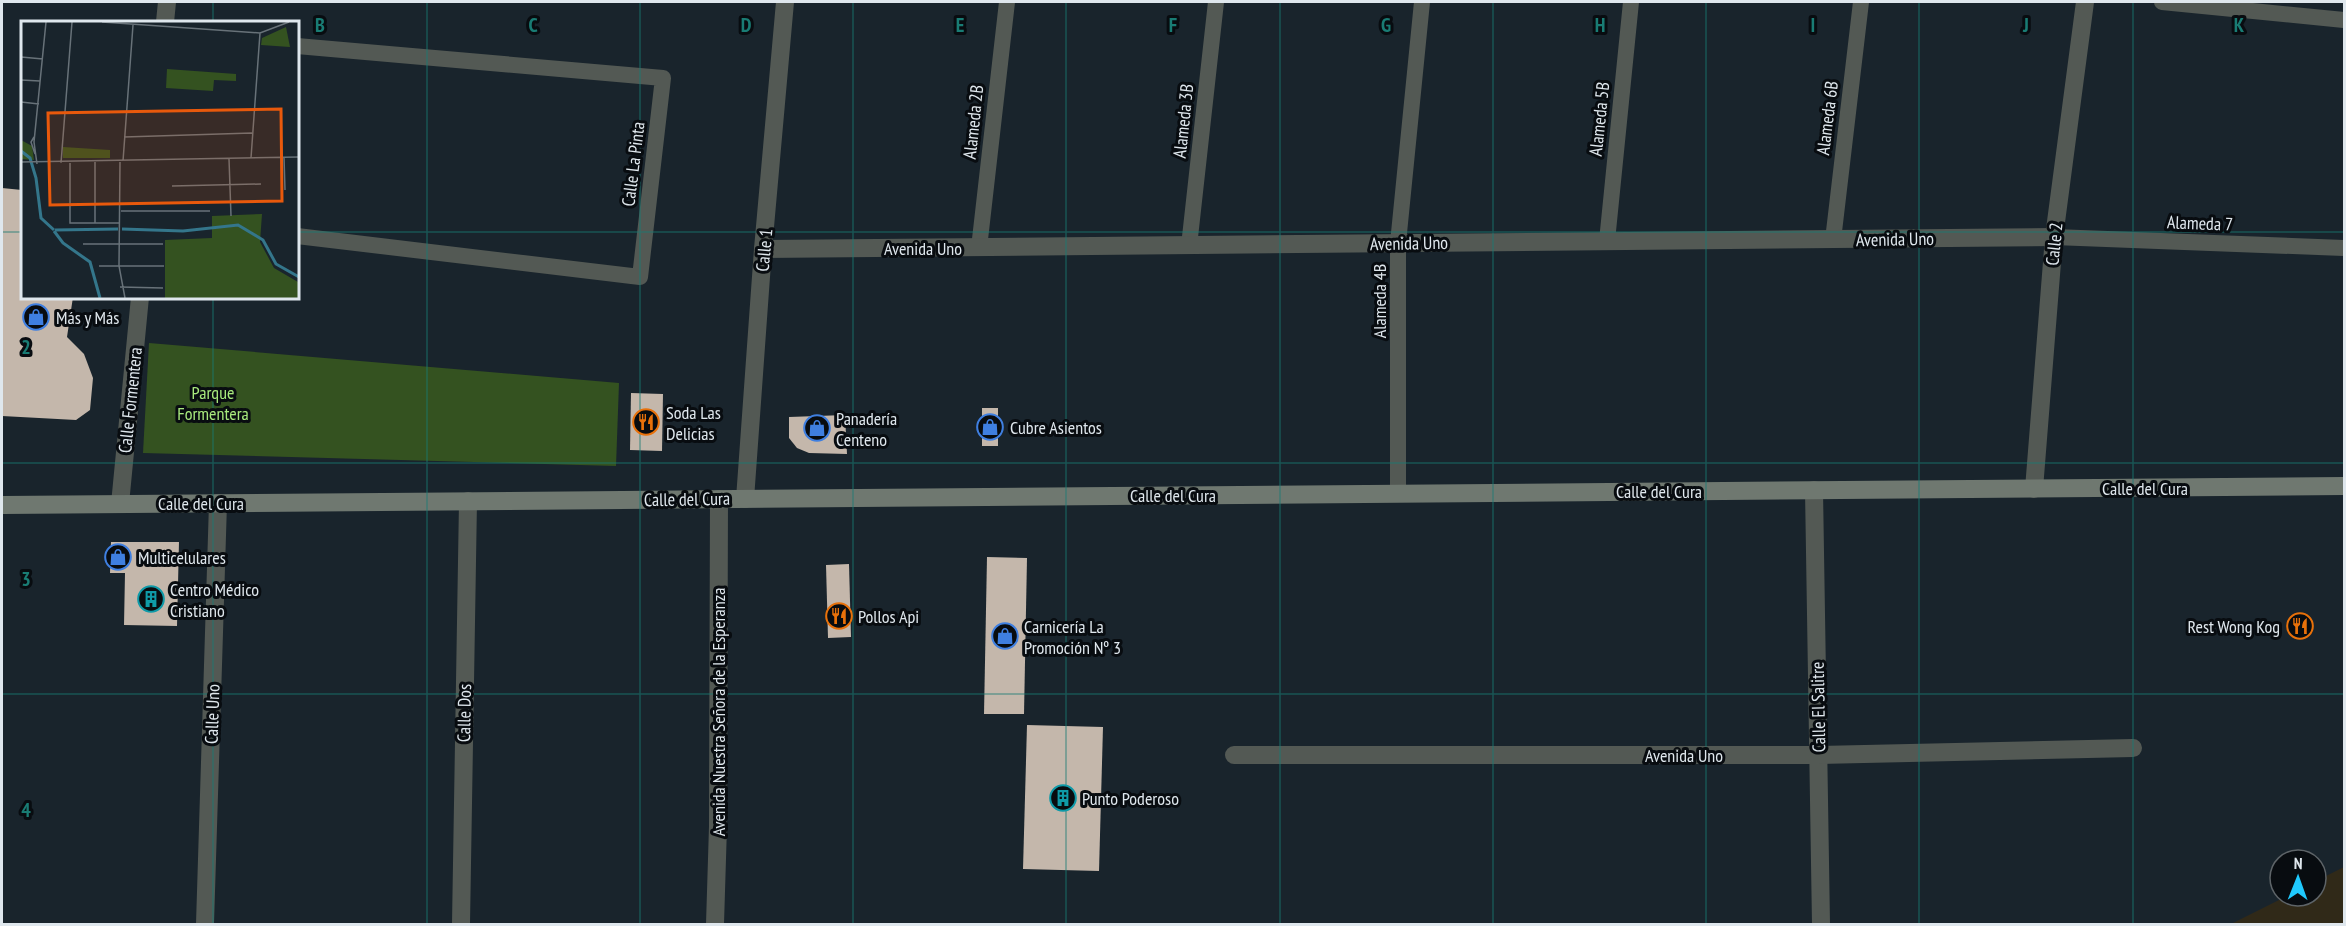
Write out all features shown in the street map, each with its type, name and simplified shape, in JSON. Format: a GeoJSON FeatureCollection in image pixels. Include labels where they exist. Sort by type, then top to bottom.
{"type":"FeatureCollection","features":[{"type":"Feature","properties":{"kind":"street"},"geometry":{"type":"LineString","coordinates":[[165,21],[167,2]]}},
{"type":"Feature","properties":{"kind":"street","name":"Calle 1"},"geometry":{"type":"LineString","coordinates":[[746,499],[763,249],[785,2]]}},
{"type":"Feature","properties":{"kind":"street","name":"Calle 2"},"geometry":{"type":"LineString","coordinates":[[2034,489],[2054,237],[2085,2]]}},
{"type":"Feature","properties":{"kind":"street","name":"Avenida Uno"},"geometry":{"type":"LineString","coordinates":[[763,249],[2054,237]]}},
{"type":"Feature","properties":{"kind":"street","name":"Calle Formentera"},"geometry":{"type":"LineString","coordinates":[[120,504],[140,298]]}},
{"type":"Feature","properties":{"kind":"street","name":"Calle del Cura"},"geometry":{"type":"LineString","coordinates":[[2,505],[2344,486]]}},
{"type":"Feature","properties":{"kind":"street","name":"Calle El Salitre"},"geometry":{"type":"LineString","coordinates":[[1814,490],[1821,924]]}},
{"type":"Feature","properties":{"kind":"street","name":"Avenida Nuestra Señora de la Esperanza"},"geometry":{"type":"LineString","coordinates":[[715,924],[718,826],[719,499]]}},
{"type":"Feature","properties":{"kind":"street","name":"Calle Dos"},"geometry":{"type":"LineString","coordinates":[[460,924],[468,501]]}},
{"type":"Feature","properties":{"kind":"street","name":"Calle Uno"},"geometry":{"type":"LineString","coordinates":[[205,924],[218,503]]}},
{"type":"Feature","properties":{"kind":"street","name":"Avenida Uno"},"geometry":{"type":"LineString","coordinates":[[1234,755],[1819,755],[2133,748]]}},
{"type":"Feature","properties":{"kind":"lane","name":"Alameda 2B"},"geometry":{"type":"LineString","coordinates":[[979,248],[1006,2]]}},
{"type":"Feature","properties":{"kind":"lane","name":"Alameda 3B"},"geometry":{"type":"LineString","coordinates":[[1189,246],[1216,2]]}},
{"type":"Feature","properties":{"kind":"lane","name":"Alameda 4B"},"geometry":{"type":"LineString","coordinates":[[1398,494],[1398,243],[1422,2]]}},
{"type":"Feature","properties":{"kind":"lane","name":"Alameda 5B"},"geometry":{"type":"LineString","coordinates":[[1607,241],[1631,2]]}},
{"type":"Feature","properties":{"kind":"lane","name":"Alameda 6B"},"geometry":{"type":"LineString","coordinates":[[1833,240],[1861,2]]}},
{"type":"Feature","properties":{"kind":"lane"},"geometry":{"type":"LineString","coordinates":[[2162,2],[2344,20]]}},
{"type":"Feature","properties":{"kind":"lane","name":"Calle La Pinta"},"geometry":{"type":"LineString","coordinates":[[298,46],[663,78],[640,277],[298,236]]}},
{"type":"Feature","properties":{"kind":"lane","name":"Alameda 7"},"geometry":{"type":"LineString","coordinates":[[2054,237],[2344,248]]}},
{"type":"Feature","properties":{"kind":"shaded area"},"geometry":{"type":"Polygon","coordinates":[[[2344,867],[2344,924],[2231,924],[2268,906],[2268,908],[2328,908],[2328,875],[2344,867]]]}},
{"type":"Feature","properties":{"kind":"green space","name":"Parque Formentera"},"geometry":{"type":"Polygon","coordinates":[[[149,343],[619,383],[616,466],[143,453],[149,343]]]}},
{"type":"Feature","properties":{"kind":"building","name":"Más y Más"},"geometry":{"type":"Polygon","coordinates":[[[2,188],[21,190],[21,298],[73,298],[67,337],[84,354],[93,378],[90,410],[76,420],[2,416],[2,188]]]}},
{"type":"Feature","properties":{"kind":"building","name":"Soda Las Delicias"},"geometry":{"type":"Polygon","coordinates":[[[631,393],[663,394],[662,451],[630,450],[631,393]]]}},
{"type":"Feature","properties":{"kind":"building","name":"Cubre Asientos"},"geometry":{"type":"Polygon","coordinates":[[[982,408],[998,408],[998,446],[982,446],[982,408]]]}},
{"type":"Feature","properties":{"kind":"building","name":"Panadería Centeno"},"geometry":{"type":"Polygon","coordinates":[[[845,415],[847,454],[809,453],[797,448],[789,438],[789,417],[845,415]]]}},
{"type":"Feature","properties":{"kind":"building","name":"Centro Médico Cristiano"},"geometry":{"type":"Polygon","coordinates":[[[111,542],[179,542],[177,626],[124,625],[125,573],[110,573],[111,542]]]}},
{"type":"Feature","properties":{"kind":"building","name":"Carnicería La Promoción Nº 3"},"geometry":{"type":"Polygon","coordinates":[[[987,557],[1027,558],[1024,714],[984,714],[987,557]]]}},
{"type":"Feature","properties":{"kind":"building","name":"Pollos Api"},"geometry":{"type":"Polygon","coordinates":[[[849,564],[851,637],[828,638],[826,565],[849,564]]]}},
{"type":"Feature","properties":{"kind":"building","name":"Punto Poderoso"},"geometry":{"type":"Polygon","coordinates":[[[1027,725],[1103,727],[1099,871],[1023,869],[1027,725]]]}},
{"type":"Feature","properties":{"kind":"place","name":"Más y Más"},"geometry":{"type":"Point","coordinates":[36,317]}},
{"type":"Feature","properties":{"kind":"place","name":"Soda Las Delicias"},"geometry":{"type":"Point","coordinates":[646,422]}},
{"type":"Feature","properties":{"kind":"place","name":"Cubre Asientos"},"geometry":{"type":"Point","coordinates":[990,427]}},
{"type":"Feature","properties":{"kind":"place","name":"Panadería Centeno"},"geometry":{"type":"Point","coordinates":[817,428]}},
{"type":"Feature","properties":{"kind":"place","name":"Multicelulares"},"geometry":{"type":"Point","coordinates":[118,557]}},
{"type":"Feature","properties":{"kind":"place","name":"Centro Médico Cristiano"},"geometry":{"type":"Point","coordinates":[151,599]}},
{"type":"Feature","properties":{"kind":"place","name":"Pollos Api"},"geometry":{"type":"Point","coordinates":[839,616]}},
{"type":"Feature","properties":{"kind":"place","name":"Rest Wong Kog"},"geometry":{"type":"Point","coordinates":[2300,626]}},
{"type":"Feature","properties":{"kind":"place","name":"Carnicería La Promoción Nº 3"},"geometry":{"type":"Point","coordinates":[1005,636]}},
{"type":"Feature","properties":{"kind":"place","name":"Punto Poderoso"},"geometry":{"type":"Point","coordinates":[1063,798]}}]}
